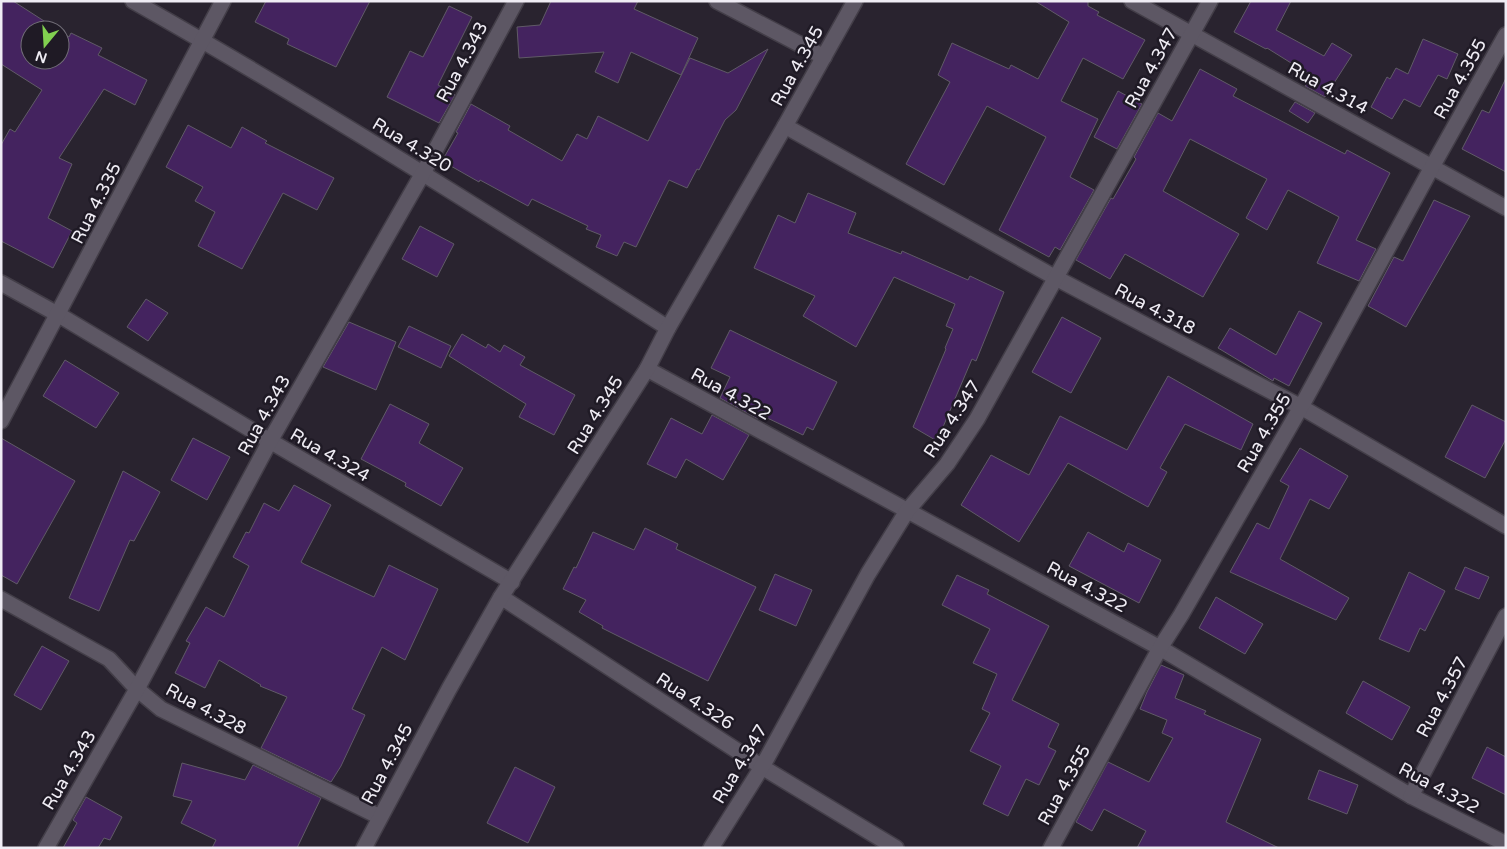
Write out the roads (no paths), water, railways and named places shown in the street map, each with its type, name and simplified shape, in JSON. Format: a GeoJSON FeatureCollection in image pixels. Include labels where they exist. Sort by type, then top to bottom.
{"type":"FeatureCollection","features":[{"type":"Feature","properties":{"kind":"street","name":"Rua 4.320"},"geometry":{"type":"LineString","coordinates":[[133,1],[423,173],[668,328]]}},
{"type":"Feature","properties":{"kind":"street","name":"Rua 4.335"},"geometry":{"type":"LineString","coordinates":[[1,421],[222,1]]}},
{"type":"Feature","properties":{"kind":"street","name":"Rua 4.343"},"geometry":{"type":"LineString","coordinates":[[46,848],[137,689],[270,441],[423,173],[516,1]]}},
{"type":"Feature","properties":{"kind":"street"},"geometry":{"type":"LineString","coordinates":[[717,1],[824,57]]}},
{"type":"Feature","properties":{"kind":"street","name":"Rua 4.345"},"geometry":{"type":"LineString","coordinates":[[364,848],[449,689],[501,597],[647,369],[668,328],[855,1]]}},
{"type":"Feature","properties":{"kind":"street","name":"Rua 4.314"},"geometry":{"type":"LineString","coordinates":[[1132,1],[1506,208]]}},
{"type":"Feature","properties":{"kind":"street","name":"Rua 4.347"},"geometry":{"type":"LineString","coordinates":[[711,848],[762,767],[819,665],[850,604],[907,511],[947,464],[977,419],[1210,1]]}},
{"type":"Feature","properties":{"kind":"street","name":"Rua 4.355"},"geometry":{"type":"LineString","coordinates":[[1051,848],[1160,648],[1181,616],[1301,407],[1506,35]]}},
{"type":"Feature","properties":{"kind":"street","name":"Rua 4.318"},"geometry":{"type":"LineString","coordinates":[[785,126],[1056,278],[1301,407],[1506,526]]}},
{"type":"Feature","properties":{"kind":"street","name":"Rua 4.324"},"geometry":{"type":"LineString","coordinates":[[1,283],[512,582]]}},
{"type":"Feature","properties":{"kind":"street","name":"Rua 4.322"},"geometry":{"type":"LineString","coordinates":[[647,369],[1160,648],[1410,796],[1506,844]]}},
{"type":"Feature","properties":{"kind":"street","name":"Rua 4.326"},"geometry":{"type":"LineString","coordinates":[[501,597],[762,767],[896,848]]}},
{"type":"Feature","properties":{"kind":"street","name":"Rua 4.328"},"geometry":{"type":"LineString","coordinates":[[1,599],[109,659],[137,689],[161,709],[380,817]]}},
{"type":"Feature","properties":{"kind":"street","name":"Rua 4.357"},"geometry":{"type":"LineString","coordinates":[[1410,796],[1506,616]]}}]}
